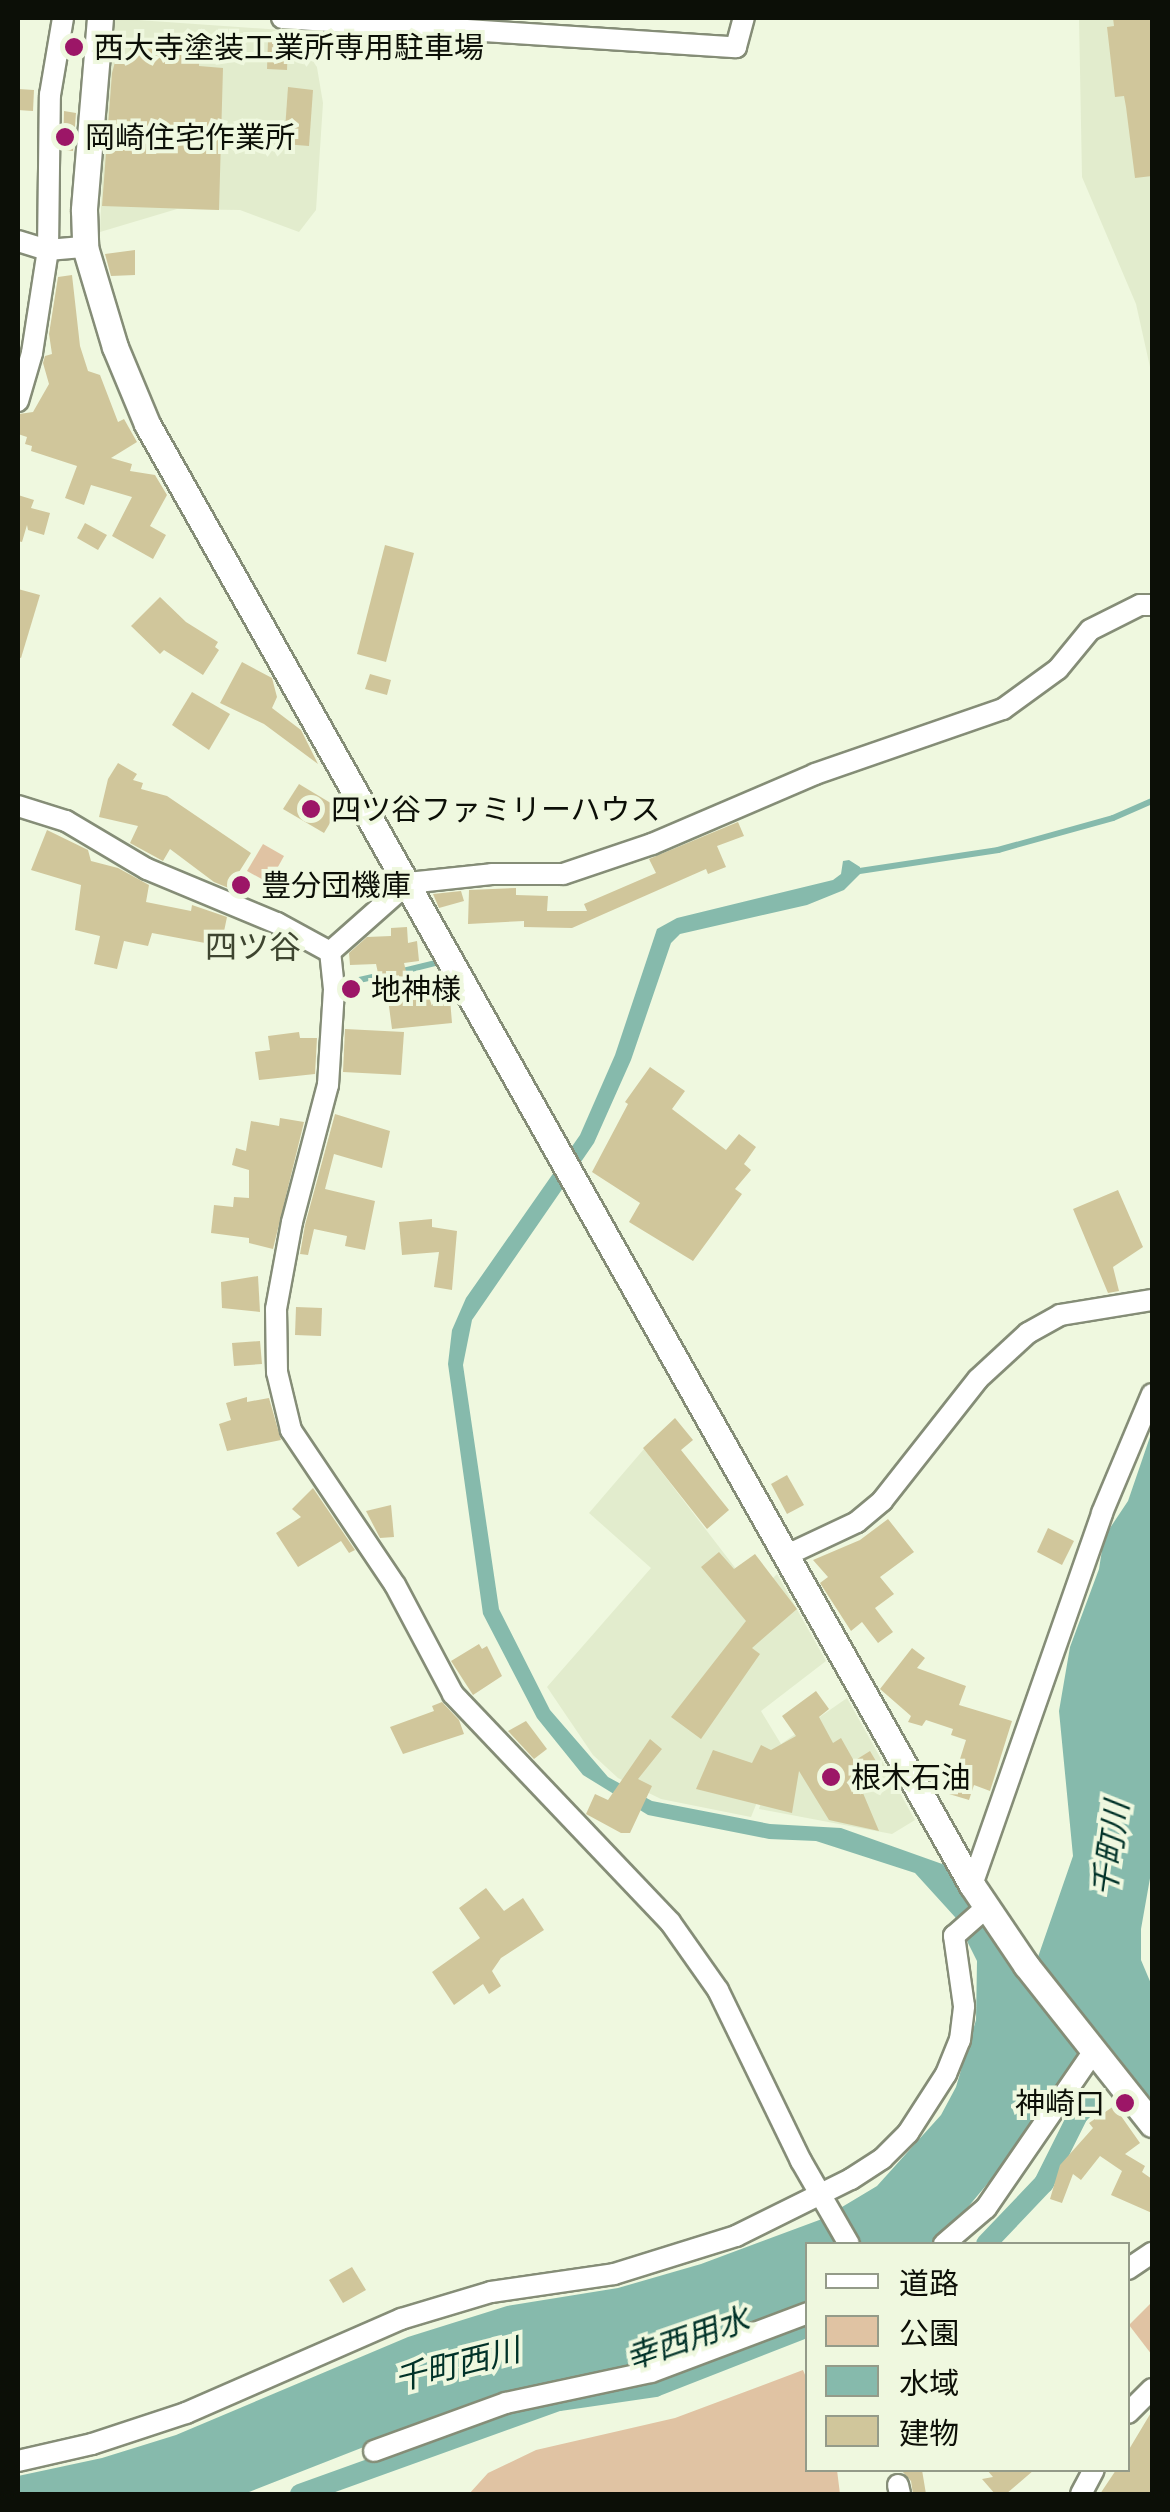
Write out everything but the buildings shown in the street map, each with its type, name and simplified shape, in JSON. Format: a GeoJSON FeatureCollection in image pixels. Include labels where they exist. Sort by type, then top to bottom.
{"type":"FeatureCollection","features":[{"type":"Feature","properties":{"kind":"street"},"geometry":{"type":"LineString","coordinates":[[18,401],[32,352],[48,250],[50,95],[62,18]]}},
{"type":"Feature","properties":{"kind":"street"},"geometry":{"type":"LineString","coordinates":[[100,18],[84,210],[85,247],[115,347],[147,424],[980,1901],[1152,2124]]}},
{"type":"Feature","properties":{"kind":"street"},"geometry":{"type":"LineString","coordinates":[[282,18],[736,46],[744,18]]}},
{"type":"Feature","properties":{"kind":"street"},"geometry":{"type":"LineString","coordinates":[[18,241],[48,250],[85,247]]}},
{"type":"Feature","properties":{"kind":"street"},"geometry":{"type":"LineString","coordinates":[[330,952],[408,883],[492,874],[563,874],[652,844],[815,774],[1003,709],[1058,669],[1090,630],[1140,606],[1152,605]]}},
{"type":"Feature","properties":{"kind":"street"},"geometry":{"type":"LineString","coordinates":[[18,806],[66,821],[147,870],[277,922],[330,952]]}},
{"type":"Feature","properties":{"kind":"street"},"geometry":{"type":"LineString","coordinates":[[330,952],[334,989],[328,1085],[292,1222],[276,1309],[277,1372],[291,1430],[394,1585],[453,1694],[670,1922],[718,1990],[821,2198],[848,2242]]}},
{"type":"Feature","properties":{"kind":"street"},"geometry":{"type":"LineString","coordinates":[[788,1556],[857,1522],[882,1501],[978,1379],[1028,1333],[1060,1315],[1152,1300]]}},
{"type":"Feature","properties":{"kind":"street"},"geometry":{"type":"LineString","coordinates":[[18,2461],[92,2444],[186,2412],[401,2319],[490,2292],[614,2274],[736,2236],[821,2198],[882,2159],[908,2133],[946,2074],[960,2040],[964,2006],[954,1936],[980,1901],[1102,1513],[1152,1394]]}},
{"type":"Feature","properties":{"kind":"street"},"geometry":{"type":"LineString","coordinates":[[946,2242],[986,2208],[1090,2046]]}},
{"type":"Feature","properties":{"kind":"street"},"geometry":{"type":"LineString","coordinates":[[1130,2268],[1152,2253]]}},
{"type":"Feature","properties":{"kind":"street"},"geometry":{"type":"LineString","coordinates":[[374,2451],[506,2402],[651,2372],[805,2314]]}},
{"type":"Feature","properties":{"kind":"street"},"geometry":{"type":"LineString","coordinates":[[1130,2411],[1152,2389]]}},
{"type":"Feature","properties":{"kind":"street"},"geometry":{"type":"LineString","coordinates":[[1080,2494],[1093,2472]]}},
{"type":"Feature","properties":{"kind":"shaded area"},"geometry":{"type":"Polygon","coordinates":[[[109,18],[311,32],[323,103],[316,210],[299,232],[240,210],[177,209],[100,232],[109,18]]]}},
{"type":"Feature","properties":{"kind":"shaded area"},"geometry":{"type":"Polygon","coordinates":[[[1079,18],[1152,18],[1152,376],[1136,304],[1082,177],[1079,18]]]}},
{"type":"Feature","properties":{"kind":"shaded area"},"geometry":{"type":"Polygon","coordinates":[[[644,1449],[756,1595],[777,1574],[826,1661],[761,1711],[781,1744],[847,1698],[915,1820],[892,1834],[759,1809],[777,1753],[751,1817],[661,1799],[618,1778],[593,1755],[547,1687],[651,1568],[589,1513],[644,1449]]]}},
{"type":"Feature","properties":{"kind":"green space"},"geometry":{"type":"Polygon","coordinates":[[[263,844],[284,856],[269,883],[247,871],[263,844]]]}},
{"type":"Feature","properties":{"kind":"green space"},"geometry":{"type":"Polygon","coordinates":[[[1152,2302],[1152,2355],[1130,2326],[1152,2302]]]}},
{"type":"Feature","properties":{"kind":"green space"},"geometry":{"type":"Polygon","coordinates":[[[803,2370],[805,2472],[837,2472],[840,2494],[469,2494],[488,2473],[536,2450],[675,2418],[803,2370]]]}},
{"type":"Feature","properties":{"kind":"water"},"geometry":{"type":"Polygon","coordinates":[[[843,861],[860,867],[860,874],[844,890],[807,905],[680,934],[671,943],[631,1060],[594,1143],[472,1320],[463,1365],[499,1609],[550,1710],[608,1777],[652,1801],[770,1824],[841,1828],[945,1865],[1021,1982],[1038,1957],[1073,1856],[1059,1711],[1070,1647],[1099,1569],[1104,1537],[1128,1501],[1152,1431],[1152,1867],[1141,1929],[1141,1960],[1152,1986],[1152,2100],[1095,2028],[993,2177],[953,2225],[932,2242],[805,2242],[805,2305],[643,2367],[374,2443],[244,2494],[18,2494],[18,2476],[102,2458],[176,2435],[408,2337],[507,2306],[618,2288],[701,2264],[822,2219],[877,2186],[941,2115],[956,2087],[976,2020],[977,1961],[955,1917],[915,1873],[816,1841],[769,1839],[648,1815],[583,1775],[537,1718],[483,1614],[448,1364],[452,1330],[466,1298],[580,1135],[615,1055],[657,929],[677,918],[833,880],[841,874],[843,861]]]}},
{"type":"Feature","properties":{"kind":"waterway"},"geometry":{"type":"LineString","coordinates":[[853,872],[998,850],[1113,818],[1152,801]]}},
{"type":"Feature","properties":{"kind":"waterway"},"geometry":{"type":"LineString","coordinates":[[399,972],[436,963]]}},
{"type":"Feature","properties":{"kind":"waterway"},"geometry":{"type":"LineString","coordinates":[[346,983],[386,974]]}},
{"type":"Feature","properties":{"kind":"waterway","name":"幸西用水"},"geometry":{"type":"LineString","coordinates":[[988,2242],[1044,2183],[1078,2115],[1090,2103]]}},
{"type":"Feature","properties":{"kind":"waterway","name":"幸西用水"},"geometry":{"type":"LineString","coordinates":[[300,2494],[559,2401],[655,2387],[805,2328]]}},
{"type":"Feature","properties":{"kind":"place","name":"西大寺塗装工業所専用駐車場"},"geometry":{"type":"Point","coordinates":[74,47]}},
{"type":"Feature","properties":{"kind":"place","name":"岡崎住宅作業所"},"geometry":{"type":"Point","coordinates":[65,137]}},
{"type":"Feature","properties":{"kind":"place","name":"四ツ谷ファミリーハウス"},"geometry":{"type":"Point","coordinates":[311,809]}},
{"type":"Feature","properties":{"kind":"place","name":"豊分団機庫"},"geometry":{"type":"Point","coordinates":[241,885]}},
{"type":"Feature","properties":{"kind":"place","name":"地神様"},"geometry":{"type":"Point","coordinates":[351,989]}},
{"type":"Feature","properties":{"kind":"place","name":"根木石油"},"geometry":{"type":"Point","coordinates":[831,1777]}},
{"type":"Feature","properties":{"kind":"place","name":"神崎口"},"geometry":{"type":"Point","coordinates":[1125,2103]}},
{"type":"Feature","properties":{"kind":"district","name":"四ツ谷"},"geometry":{"type":"Point","coordinates":[253,946]}},
{"type":"Feature","properties":{"kind":"water label","name":"千町川"},"geometry":{"type":"Point","coordinates":[1110,1849]}},
{"type":"Feature","properties":{"kind":"water label","name":"千町西川"},"geometry":{"type":"Point","coordinates":[457,2364]}}]}
